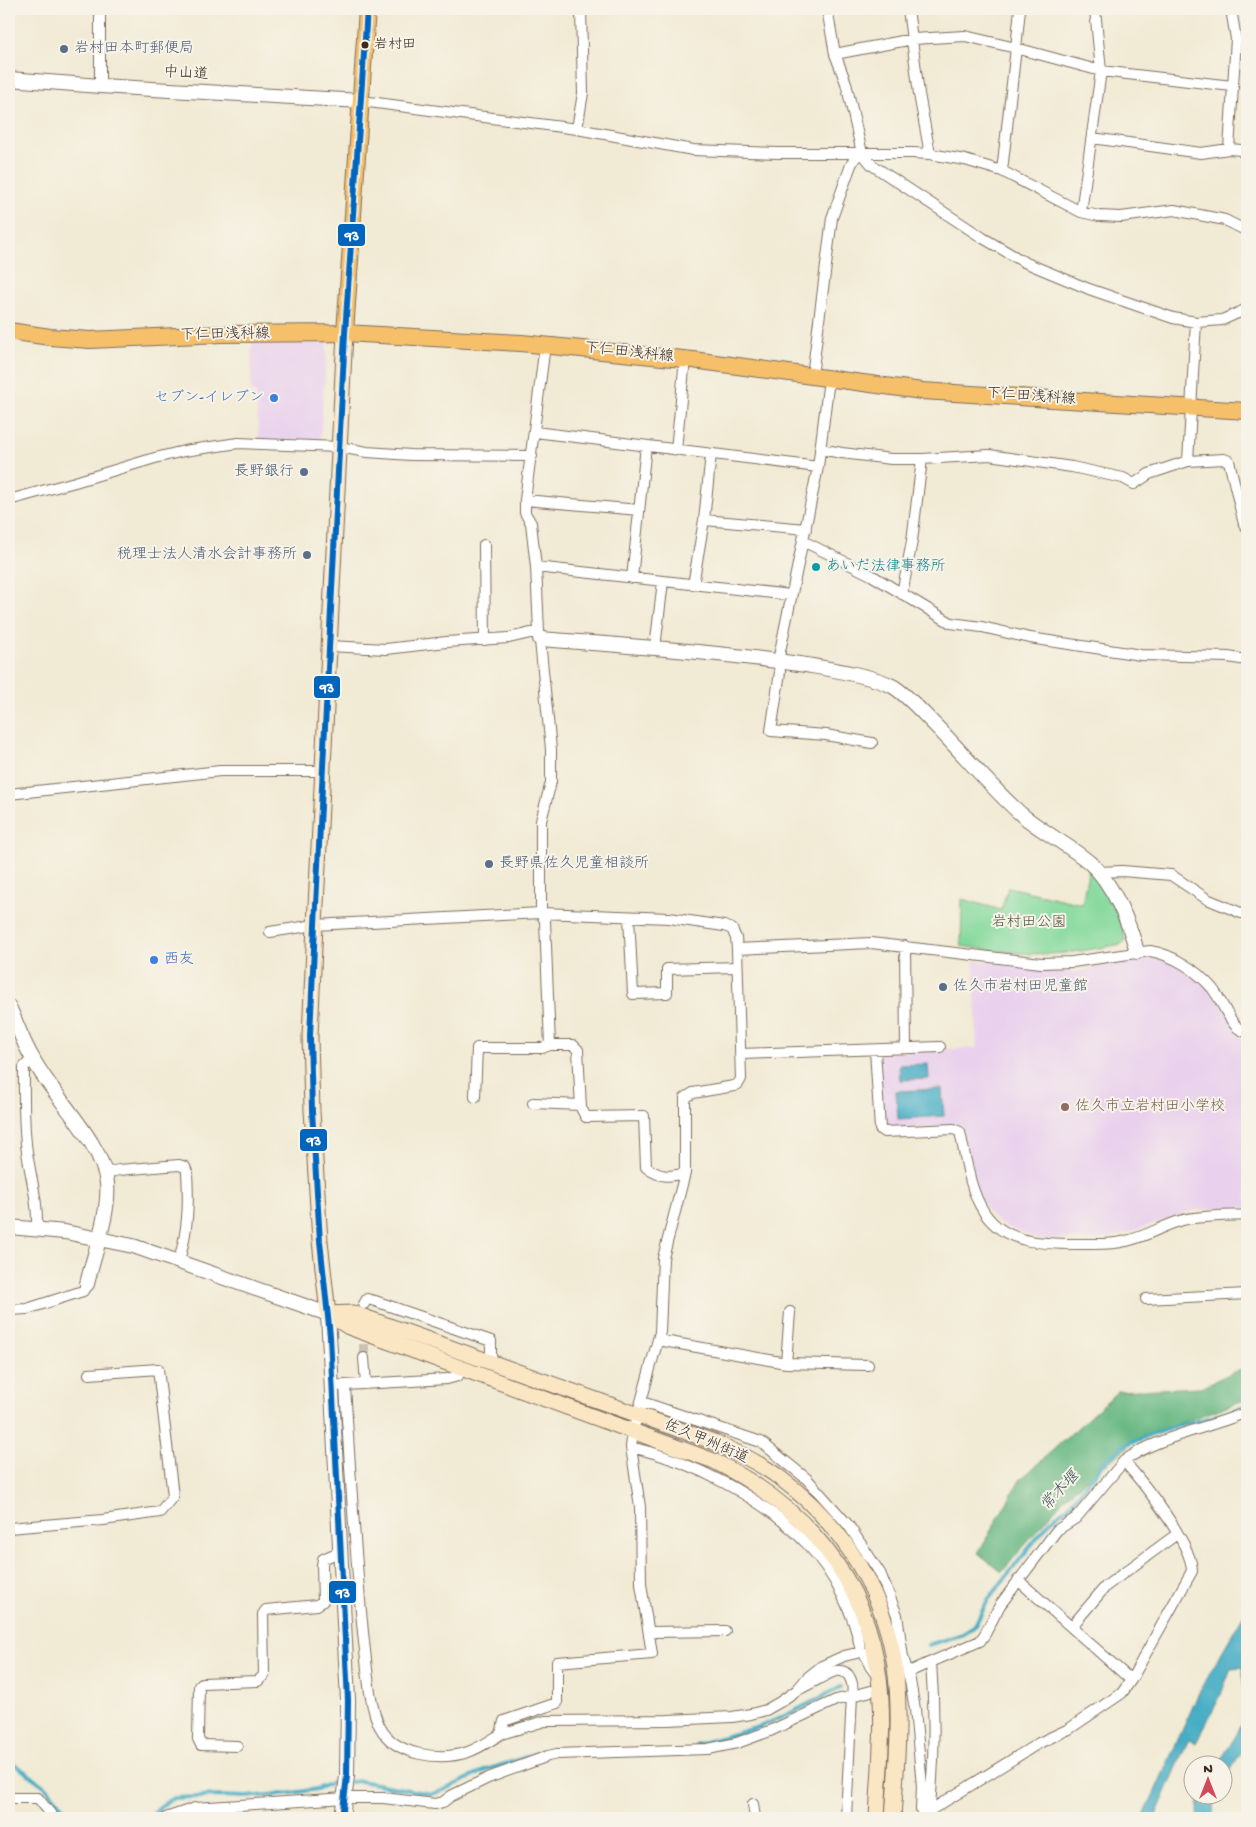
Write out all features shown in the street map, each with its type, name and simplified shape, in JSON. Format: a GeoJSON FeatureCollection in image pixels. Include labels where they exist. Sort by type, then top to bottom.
{"type":"FeatureCollection","features":[{"type":"Feature","properties":{"kind":"main road"},"geometry":{"type":"LineString","coordinates":[[328,1314],[320,1241],[310,1074],[314,925],[345,333],[367,9]]}},
{"type":"Feature","properties":{"kind":"main road","name":"下仁田浅科線"},"geometry":{"type":"LineString","coordinates":[[9,331],[90,340],[221,334],[345,333],[545,345],[685,359],[922,391],[1247,410]]}},
{"type":"Feature","properties":{"kind":"main road","name":"佐久甲州街道"},"geometry":{"type":"LineString","coordinates":[[328,1314],[353,1313],[491,1361],[640,1408],[742,1454],[780,1478],[808,1502],[837,1533],[856,1560],[880,1609],[898,1658],[894,1818]]}},
{"type":"Feature","properties":{"kind":"main road","name":"佐久甲州街道"},"geometry":{"type":"LineString","coordinates":[[328,1314],[349,1327],[714,1461],[762,1488],[801,1521],[836,1563],[860,1604],[871,1634],[879,1678],[881,1708],[877,1818]]}},
{"type":"Feature","properties":{"kind":"street"},"geometry":{"type":"LineString","coordinates":[[100,9],[100,86]]}},
{"type":"Feature","properties":{"kind":"street"},"geometry":{"type":"LineString","coordinates":[[578,129],[583,93],[581,9]]}},
{"type":"Feature","properties":{"kind":"street"},"geometry":{"type":"LineString","coordinates":[[827,9],[835,54],[846,83],[862,153],[872,164],[983,238],[1024,262],[1127,302],[1173,318],[1196,322],[1222,320],[1247,309]]}},
{"type":"Feature","properties":{"kind":"street"},"geometry":{"type":"LineString","coordinates":[[908,9],[919,94],[930,154]]}},
{"type":"Feature","properties":{"kind":"street"},"geometry":{"type":"LineString","coordinates":[[1002,171],[1020,9]]}},
{"type":"Feature","properties":{"kind":"street"},"geometry":{"type":"LineString","coordinates":[[1081,212],[1102,71],[1095,9]]}},
{"type":"Feature","properties":{"kind":"street"},"geometry":{"type":"LineString","coordinates":[[1229,149],[1236,39],[1231,9]]}},
{"type":"Feature","properties":{"kind":"street"},"geometry":{"type":"LineString","coordinates":[[835,54],[913,39],[965,36],[1102,71],[1232,86]]}},
{"type":"Feature","properties":{"kind":"street","name":"中山道"},"geometry":{"type":"LineString","coordinates":[[9,79],[361,101]]}},
{"type":"Feature","properties":{"kind":"street"},"geometry":{"type":"LineString","coordinates":[[361,101],[578,129],[693,150],[778,153],[930,154],[965,160],[1002,171],[1081,212],[1099,216],[1121,217],[1174,210],[1225,220],[1246,227]]}},
{"type":"Feature","properties":{"kind":"street"},"geometry":{"type":"LineString","coordinates":[[1092,138],[1200,153],[1229,149],[1241,150],[1247,157]]}},
{"type":"Feature","properties":{"kind":"street"},"geometry":{"type":"LineString","coordinates":[[812,376],[832,218],[850,165],[862,153]]}},
{"type":"Feature","properties":{"kind":"street"},"geometry":{"type":"LineString","coordinates":[[1188,460],[1196,322]]}},
{"type":"Feature","properties":{"kind":"street"},"geometry":{"type":"LineString","coordinates":[[545,345],[525,500],[525,513],[531,523],[536,568],[550,749],[551,782],[541,821],[541,913],[545,921],[550,1045]]}},
{"type":"Feature","properties":{"kind":"street"},"geometry":{"type":"LineString","coordinates":[[676,450],[685,359]]}},
{"type":"Feature","properties":{"kind":"street"},"geometry":{"type":"LineString","coordinates":[[829,378],[818,467],[778,661],[780,672],[771,731],[826,735],[872,742]]}},
{"type":"Feature","properties":{"kind":"street"},"geometry":{"type":"LineString","coordinates":[[535,432],[818,467]]}},
{"type":"Feature","properties":{"kind":"street"},"geometry":{"type":"LineString","coordinates":[[9,500],[184,451],[238,443],[339,447],[367,452],[411,455],[532,456]]}},
{"type":"Feature","properties":{"kind":"street"},"geometry":{"type":"LineString","coordinates":[[632,578],[646,446]]}},
{"type":"Feature","properties":{"kind":"street"},"geometry":{"type":"LineString","coordinates":[[820,449],[891,459],[989,455],[1072,467],[1123,478],[1134,484],[1148,474],[1188,460],[1224,459],[1229,460],[1244,524],[1247,528]]}},
{"type":"Feature","properties":{"kind":"street"},"geometry":{"type":"LineString","coordinates":[[693,585],[704,520],[712,454]]}},
{"type":"Feature","properties":{"kind":"street"},"geometry":{"type":"LineString","coordinates":[[902,594],[912,541],[922,459]]}},
{"type":"Feature","properties":{"kind":"street"},"geometry":{"type":"LineString","coordinates":[[525,500],[639,510]]}},
{"type":"Feature","properties":{"kind":"street"},"geometry":{"type":"LineString","coordinates":[[704,520],[806,529]]}},
{"type":"Feature","properties":{"kind":"street"},"geometry":{"type":"LineString","coordinates":[[804,541],[871,575],[951,623],[982,627],[1030,638],[1141,655],[1228,657],[1247,660]]}},
{"type":"Feature","properties":{"kind":"street"},"geometry":{"type":"LineString","coordinates":[[484,545],[485,640]]}},
{"type":"Feature","properties":{"kind":"street"},"geometry":{"type":"LineString","coordinates":[[536,568],[791,595]]}},
{"type":"Feature","properties":{"kind":"street"},"geometry":{"type":"LineString","coordinates":[[655,648],[663,581]]}},
{"type":"Feature","properties":{"kind":"street"},"geometry":{"type":"LineString","coordinates":[[329,646],[386,649],[446,642],[540,635],[737,655],[830,669],[882,682],[893,687],[915,705],[1013,806],[1099,872],[1116,900],[1134,938],[1137,952]]}},
{"type":"Feature","properties":{"kind":"street"},"geometry":{"type":"LineString","coordinates":[[9,794],[220,771],[323,771]]}},
{"type":"Feature","properties":{"kind":"street"},"geometry":{"type":"LineString","coordinates":[[1099,872],[1122,871],[1171,875],[1208,899],[1241,913],[1247,913]]}},
{"type":"Feature","properties":{"kind":"street"},"geometry":{"type":"LineString","coordinates":[[270,932],[314,925],[541,913],[669,918],[724,926],[732,929],[736,938],[742,1079],[738,1084],[693,1093],[685,1098],[685,1173],[663,1258],[660,1332],[633,1431],[631,1447],[640,1507],[641,1584],[652,1654],[557,1662],[557,1703],[504,1721],[501,1734]]}},
{"type":"Feature","properties":{"kind":"street"},"geometry":{"type":"LineString","coordinates":[[629,917],[633,994],[667,993],[667,969],[737,967]]}},
{"type":"Feature","properties":{"kind":"street"},"geometry":{"type":"LineString","coordinates":[[736,949],[871,943],[1042,963],[1072,962],[1150,951],[1161,953],[1190,968],[1210,986],[1237,1028],[1247,1032]]}},
{"type":"Feature","properties":{"kind":"street"},"geometry":{"type":"LineString","coordinates":[[905,946],[906,1048]]}},
{"type":"Feature","properties":{"kind":"street"},"geometry":{"type":"LineString","coordinates":[[9,1007],[32,1059],[97,1152],[105,1173],[107,1203],[87,1284],[83,1291],[27,1309],[9,1310]]}},
{"type":"Feature","properties":{"kind":"street"},"geometry":{"type":"LineString","coordinates":[[475,1097],[476,1048],[542,1048],[550,1045],[573,1045],[578,1050],[581,1105],[586,1117],[644,1116],[646,1167],[654,1173],[669,1177],[685,1173]]}},
{"type":"Feature","properties":{"kind":"street"},"geometry":{"type":"LineString","coordinates":[[740,1054],[940,1047]]}},
{"type":"Feature","properties":{"kind":"street"},"geometry":{"type":"LineString","coordinates":[[875,1050],[880,1129],[884,1132],[954,1128],[960,1132],[972,1185],[984,1212],[992,1222],[1018,1238],[1039,1244],[1105,1244],[1126,1241],[1149,1234],[1183,1220],[1247,1215]]}},
{"type":"Feature","properties":{"kind":"street"},"geometry":{"type":"LineString","coordinates":[[32,1059],[24,1067],[24,1102],[27,1152],[38,1208],[37,1229]]}},
{"type":"Feature","properties":{"kind":"street"},"geometry":{"type":"LineString","coordinates":[[533,1103],[581,1105]]}},
{"type":"Feature","properties":{"kind":"street"},"geometry":{"type":"LineString","coordinates":[[105,1173],[179,1165],[185,1167],[187,1172],[189,1210],[179,1261]]}},
{"type":"Feature","properties":{"kind":"street"},"geometry":{"type":"LineString","coordinates":[[9,1227],[65,1232],[133,1246],[328,1314],[339,1386],[370,1687],[375,1715],[380,1728],[394,1744],[405,1749],[436,1756],[467,1752],[480,1748],[501,1734],[545,1721],[668,1720],[732,1717],[766,1710],[797,1690],[836,1671],[845,1673],[851,1678],[854,1687],[846,1818]]}},
{"type":"Feature","properties":{"kind":"street"},"geometry":{"type":"LineString","coordinates":[[1146,1299],[1247,1294]]}},
{"type":"Feature","properties":{"kind":"street"},"geometry":{"type":"LineString","coordinates":[[364,1304],[367,1299],[375,1301],[491,1341],[491,1361]]}},
{"type":"Feature","properties":{"kind":"street"},"geometry":{"type":"LineString","coordinates":[[786,1363],[790,1312]]}},
{"type":"Feature","properties":{"kind":"street"},"geometry":{"type":"LineString","coordinates":[[658,1340],[786,1363],[868,1365]]}},
{"type":"Feature","properties":{"kind":"street"},"geometry":{"type":"LineString","coordinates":[[364,1358],[366,1384]]}},
{"type":"Feature","properties":{"kind":"street"},"geometry":{"type":"LineString","coordinates":[[339,1386],[447,1379],[458,1376],[461,1368]]}},
{"type":"Feature","properties":{"kind":"street"},"geometry":{"type":"LineString","coordinates":[[9,1528],[103,1520],[160,1512],[173,1496],[158,1369],[89,1374]]}},
{"type":"Feature","properties":{"kind":"street"},"geometry":{"type":"LineString","coordinates":[[339,1386],[341,1551],[348,1700],[346,1796],[342,1818]]}},
{"type":"Feature","properties":{"kind":"street"},"geometry":{"type":"LineString","coordinates":[[911,1670],[980,1641],[1000,1605],[1057,1530],[1076,1518],[1124,1461],[1148,1447],[1247,1412]]}},
{"type":"Feature","properties":{"kind":"street"},"geometry":{"type":"LineString","coordinates":[[631,1447],[708,1474],[734,1489],[785,1524],[811,1549],[835,1584],[858,1632],[861,1652],[865,1654],[870,1666],[879,1678]]}},
{"type":"Feature","properties":{"kind":"street"},"geometry":{"type":"LineString","coordinates":[[898,1658],[910,1681],[915,1709],[922,1786],[921,1809],[922,1812],[929,1814],[1046,1739],[1069,1729],[1122,1693],[1192,1571],[1192,1564],[1177,1534],[1159,1505],[1124,1461]]}},
{"type":"Feature","properties":{"kind":"street"},"geometry":{"type":"LineString","coordinates":[[1072,1626],[1110,1583],[1177,1534]]}},
{"type":"Feature","properties":{"kind":"street"},"geometry":{"type":"LineString","coordinates":[[237,1746],[201,1745],[198,1738],[198,1686],[202,1683],[258,1681],[264,1675],[263,1614],[266,1610],[317,1606],[323,1601],[323,1560],[341,1551]]}},
{"type":"Feature","properties":{"kind":"street"},"geometry":{"type":"LineString","coordinates":[[1018,1580],[1131,1680]]}},
{"type":"Feature","properties":{"kind":"street"},"geometry":{"type":"LineString","coordinates":[[649,1632],[725,1631]]}},
{"type":"Feature","properties":{"kind":"street"},"geometry":{"type":"LineString","coordinates":[[797,1690],[806,1678],[822,1666],[844,1656],[861,1652]]}},
{"type":"Feature","properties":{"kind":"street"},"geometry":{"type":"LineString","coordinates":[[929,1814],[934,1766],[934,1700],[931,1662]]}},
{"type":"Feature","properties":{"kind":"street"},"geometry":{"type":"LineString","coordinates":[[166,1818],[195,1808],[346,1796],[435,1804],[443,1802],[451,1796],[488,1778],[557,1754],[708,1749],[736,1743],[770,1731],[836,1700],[871,1691]]}},
{"type":"Feature","properties":{"kind":"street"},"geometry":{"type":"LineString","coordinates":[[9,1798],[38,1798],[54,1818]]}},
{"type":"Feature","properties":{"kind":"street"},"geometry":{"type":"LineString","coordinates":[[753,1804],[755,1818]]}},
{"type":"Feature","properties":{"kind":"shaded area"},"geometry":{"type":"Polygon","coordinates":[[[252,342],[327,343],[320,439],[259,440],[256,392],[251,391],[252,342]]]}},
{"type":"Feature","properties":{"kind":"shaded area","name":"佐久市立岩村田小学校"},"geometry":{"type":"Polygon","coordinates":[[[1131,958],[1160,959],[1188,972],[1209,990],[1247,1037],[1247,1207],[1194,1210],[1118,1236],[1098,1239],[1038,1239],[1002,1225],[988,1213],[976,1187],[962,1125],[887,1129],[884,1126],[880,1053],[977,1048],[974,960],[1073,973],[1131,958]]]}},
{"type":"Feature","properties":{"kind":"green space","name":"岩村田公園"},"geometry":{"type":"Polygon","coordinates":[[[1089,867],[1101,883],[1116,912],[1125,941],[1122,944],[1055,954],[1014,953],[961,946],[962,899],[1001,910],[1008,887],[1082,904],[1089,867]]]}},
{"type":"Feature","properties":{"kind":"green space"},"geometry":{"type":"Polygon","coordinates":[[[1247,1366],[1247,1399],[1139,1438],[1067,1495],[1002,1572],[978,1553],[1020,1480],[1118,1391],[1201,1387],[1247,1366]]]}},
{"type":"Feature","properties":{"kind":"water"},"geometry":{"type":"Polygon","coordinates":[[[928,1064],[929,1079],[900,1080],[899,1065],[928,1064]]]}},
{"type":"Feature","properties":{"kind":"water"},"geometry":{"type":"Polygon","coordinates":[[[942,1089],[944,1116],[898,1119],[896,1091],[942,1089]]]}},
{"type":"Feature","properties":{"kind":"water"},"geometry":{"type":"Polygon","coordinates":[[[1247,1609],[1247,1711],[1243,1707],[1243,1667],[1231,1668],[1220,1697],[1196,1743],[1189,1739],[1155,1818],[1143,1818],[1201,1688],[1247,1609]]]}},
{"type":"Feature","properties":{"kind":"water"},"geometry":{"type":"Polygon","coordinates":[[[1247,1711],[1247,1743],[1234,1764],[1234,1754],[1224,1754],[1237,1734],[1247,1711]]]}},
{"type":"Feature","properties":{"kind":"water"},"geometry":{"type":"Polygon","coordinates":[[[1198,1804],[1214,1804],[1213,1818],[1197,1818],[1198,1804]]]}},
{"type":"Feature","properties":{"kind":"waterway","name":"常木堰"},"geometry":{"type":"LineString","coordinates":[[928,1645],[963,1634],[974,1627],[988,1600],[1051,1520],[1068,1507],[1106,1460],[1124,1445],[1170,1428],[1228,1413],[1247,1404]]}},
{"type":"Feature","properties":{"kind":"waterway"},"geometry":{"type":"LineString","coordinates":[[696,1745],[759,1727],[841,1687]]}},
{"type":"Feature","properties":{"kind":"waterway"},"geometry":{"type":"LineString","coordinates":[[350,1782],[360,1781],[431,1794],[442,1791],[486,1770],[551,1749],[559,1749]]}},
{"type":"Feature","properties":{"kind":"waterway"},"geometry":{"type":"LineString","coordinates":[[9,1760],[46,1787],[71,1818]]}},
{"type":"Feature","properties":{"kind":"waterway"},"geometry":{"type":"LineString","coordinates":[[149,1818],[166,1802],[174,1798],[246,1797],[292,1793],[317,1789],[331,1783],[343,1782]]}},
{"type":"Feature","properties":{"kind":"tunnel"},"geometry":{"type":"LineString","coordinates":[[364,1329],[364,1358]]}},
{"type":"Feature","properties":{"kind":"transit line","name":"93"},"geometry":{"type":"LineString","coordinates":[[342,1818],[347,1776],[348,1700],[330,1336],[320,1241],[312,1111],[310,1036],[345,333],[367,9]]}},
{"type":"Feature","properties":{"kind":"place","name":"岩村田"},"geometry":{"type":"Point","coordinates":[365,45]}},
{"type":"Feature","properties":{"kind":"place","name":"岩村田本町郵便局"},"geometry":{"type":"Point","coordinates":[64,49]}},
{"type":"Feature","properties":{"kind":"place","name":"セブン-イレブン"},"geometry":{"type":"Point","coordinates":[274,398]}},
{"type":"Feature","properties":{"kind":"place","name":"長野銀行"},"geometry":{"type":"Point","coordinates":[304,472]}},
{"type":"Feature","properties":{"kind":"place","name":"税理士法人清水会計事務所"},"geometry":{"type":"Point","coordinates":[307,555]}},
{"type":"Feature","properties":{"kind":"place","name":"あいだ法律事務所"},"geometry":{"type":"Point","coordinates":[816,567]}},
{"type":"Feature","properties":{"kind":"place","name":"長野県佐久児童相談所"},"geometry":{"type":"Point","coordinates":[489,864]}},
{"type":"Feature","properties":{"kind":"place","name":"西友"},"geometry":{"type":"Point","coordinates":[154,960]}},
{"type":"Feature","properties":{"kind":"place","name":"佐久市岩村田児童館"},"geometry":{"type":"Point","coordinates":[943,987]}},
{"type":"Feature","properties":{"kind":"place","name":"佐久市立岩村田小学校"},"geometry":{"type":"Point","coordinates":[1065,1107]}}]}
